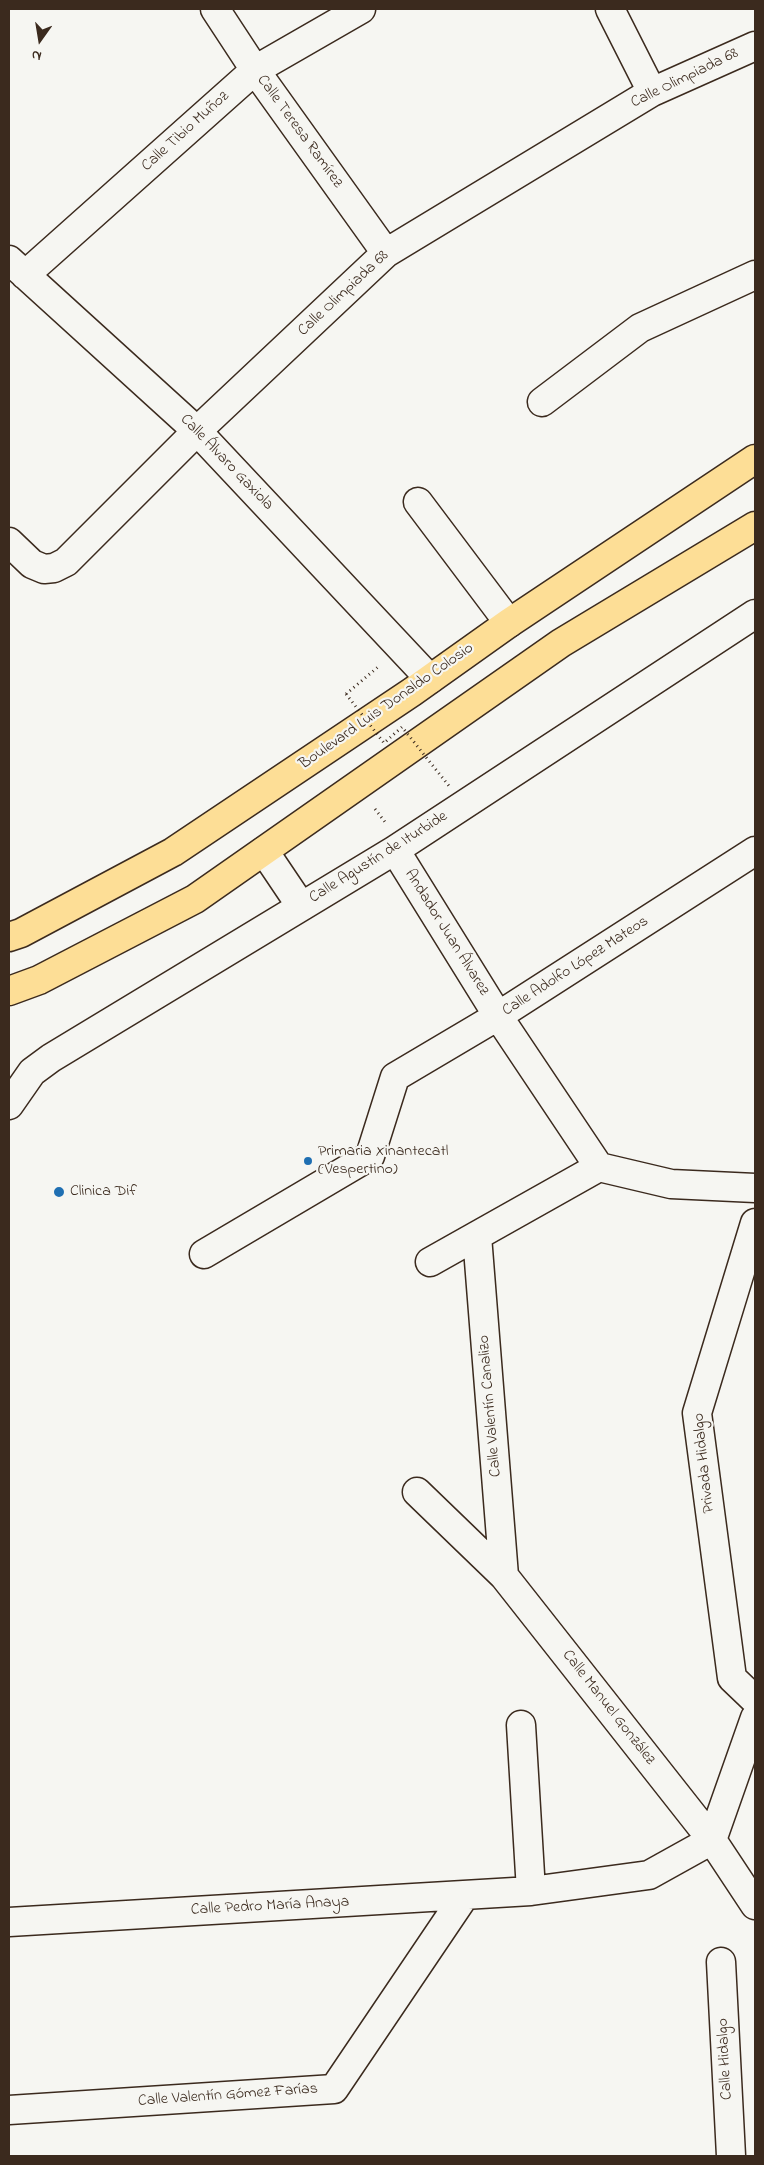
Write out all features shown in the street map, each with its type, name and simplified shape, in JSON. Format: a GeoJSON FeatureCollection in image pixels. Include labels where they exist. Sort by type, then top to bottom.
{"type":"FeatureCollection","features":[{"type":"Feature","properties":{"kind":"highway","name":"Boulevard Luis Donaldo Colosio"},"geometry":{"type":"LineString","coordinates":[[9,937],[21,933],[173,852],[430,679],[509,623],[755,459]]}},
{"type":"Feature","properties":{"kind":"highway"},"geometry":{"type":"LineString","coordinates":[[9,991],[39,980],[194,899],[359,786],[561,643],[755,526]]}},
{"type":"Feature","properties":{"kind":"street","name":"Calle Teresa Ramírez"},"geometry":{"type":"LineString","coordinates":[[215,9],[255,70],[386,253]]}},
{"type":"Feature","properties":{"kind":"street","name":"Calle Tibio Muñoz"},"geometry":{"type":"LineString","coordinates":[[17,268],[255,70],[361,9]]}},
{"type":"Feature","properties":{"kind":"street"},"geometry":{"type":"LineString","coordinates":[[610,9],[652,92]]}},
{"type":"Feature","properties":{"kind":"street","name":"Calle Olimpiada 68"},"geometry":{"type":"LineString","coordinates":[[9,542],[32,564],[44,569],[54,568],[66,562],[197,431],[386,253],[652,92],[755,46]]}},
{"type":"Feature","properties":{"kind":"street","name":"Calle Álvaro Gaxiola"},"geometry":{"type":"LineString","coordinates":[[17,268],[197,431],[430,679]]}},
{"type":"Feature","properties":{"kind":"street"},"geometry":{"type":"LineString","coordinates":[[542,402],[640,328],[755,275]]}},
{"type":"Feature","properties":{"kind":"street"},"geometry":{"type":"LineString","coordinates":[[418,502],[509,623]]}},
{"type":"Feature","properties":{"kind":"street","name":"Calle Agustín de Iturbide"},"geometry":{"type":"LineString","coordinates":[[9,1105],[32,1072],[51,1058],[395,850],[755,614]]}},
{"type":"Feature","properties":{"kind":"street","name":"Andador Juan Álvarez"},"geometry":{"type":"LineString","coordinates":[[395,850],[498,1016]]}},
{"type":"Feature","properties":{"kind":"street"},"geometry":{"type":"LineString","coordinates":[[264,851],[301,906]]}},
{"type":"Feature","properties":{"kind":"street","name":"Calle Adolfo López Mateos"},"geometry":{"type":"LineString","coordinates":[[599,1167],[498,1016],[755,851]]}},
{"type":"Feature","properties":{"kind":"street"},"geometry":{"type":"LineString","coordinates":[[204,1254],[370,1156],[395,1078],[498,1016]]}},
{"type":"Feature","properties":{"kind":"street"},"geometry":{"type":"LineString","coordinates":[[430,1262],[599,1167],[671,1184],[755,1188]]}},
{"type":"Feature","properties":{"kind":"street","name":"Privada Hidalgo"},"geometry":{"type":"LineString","coordinates":[[755,1223],[697,1413],[732,1678],[755,1700]]}},
{"type":"Feature","properties":{"kind":"street","name":"Calle Valentín Canalizo"},"geometry":{"type":"LineString","coordinates":[[477,1236],[504,1576]]}},
{"type":"Feature","properties":{"kind":"street","name":"Calle Manuel González"},"geometry":{"type":"LineString","coordinates":[[417,1492],[504,1576],[712,1840],[755,1905]]}},
{"type":"Feature","properties":{"kind":"street"},"geometry":{"type":"LineString","coordinates":[[712,1840],[755,1718]]}},
{"type":"Feature","properties":{"kind":"street"},"geometry":{"type":"LineString","coordinates":[[521,1725],[532,1891]]}},
{"type":"Feature","properties":{"kind":"street","name":"Calle Pedro María Anaya"},"geometry":{"type":"LineString","coordinates":[[9,1922],[532,1891],[649,1875],[712,1840]]}},
{"type":"Feature","properties":{"kind":"street","name":"Calle Valentín Gómez Farías"},"geometry":{"type":"LineString","coordinates":[[9,2110],[334,2089],[465,1895]]}},
{"type":"Feature","properties":{"kind":"street","name":"Calle Hidalgo"},"geometry":{"type":"LineString","coordinates":[[721,1962],[731,2156]]}},
{"type":"Feature","properties":{"kind":"path"},"geometry":{"type":"LineString","coordinates":[[346,694],[384,743],[402,727],[449,786]]}},
{"type":"Feature","properties":{"kind":"path"},"geometry":{"type":"LineString","coordinates":[[359,786],[387,826],[395,850]]}},
{"type":"Feature","properties":{"kind":"place","name":"Primaria Xinantecatl (Vespertino)"},"geometry":{"type":"Point","coordinates":[308,1161]}},
{"type":"Feature","properties":{"kind":"place","name":"Clinica Dif"},"geometry":{"type":"Point","coordinates":[59,1192]}}]}
